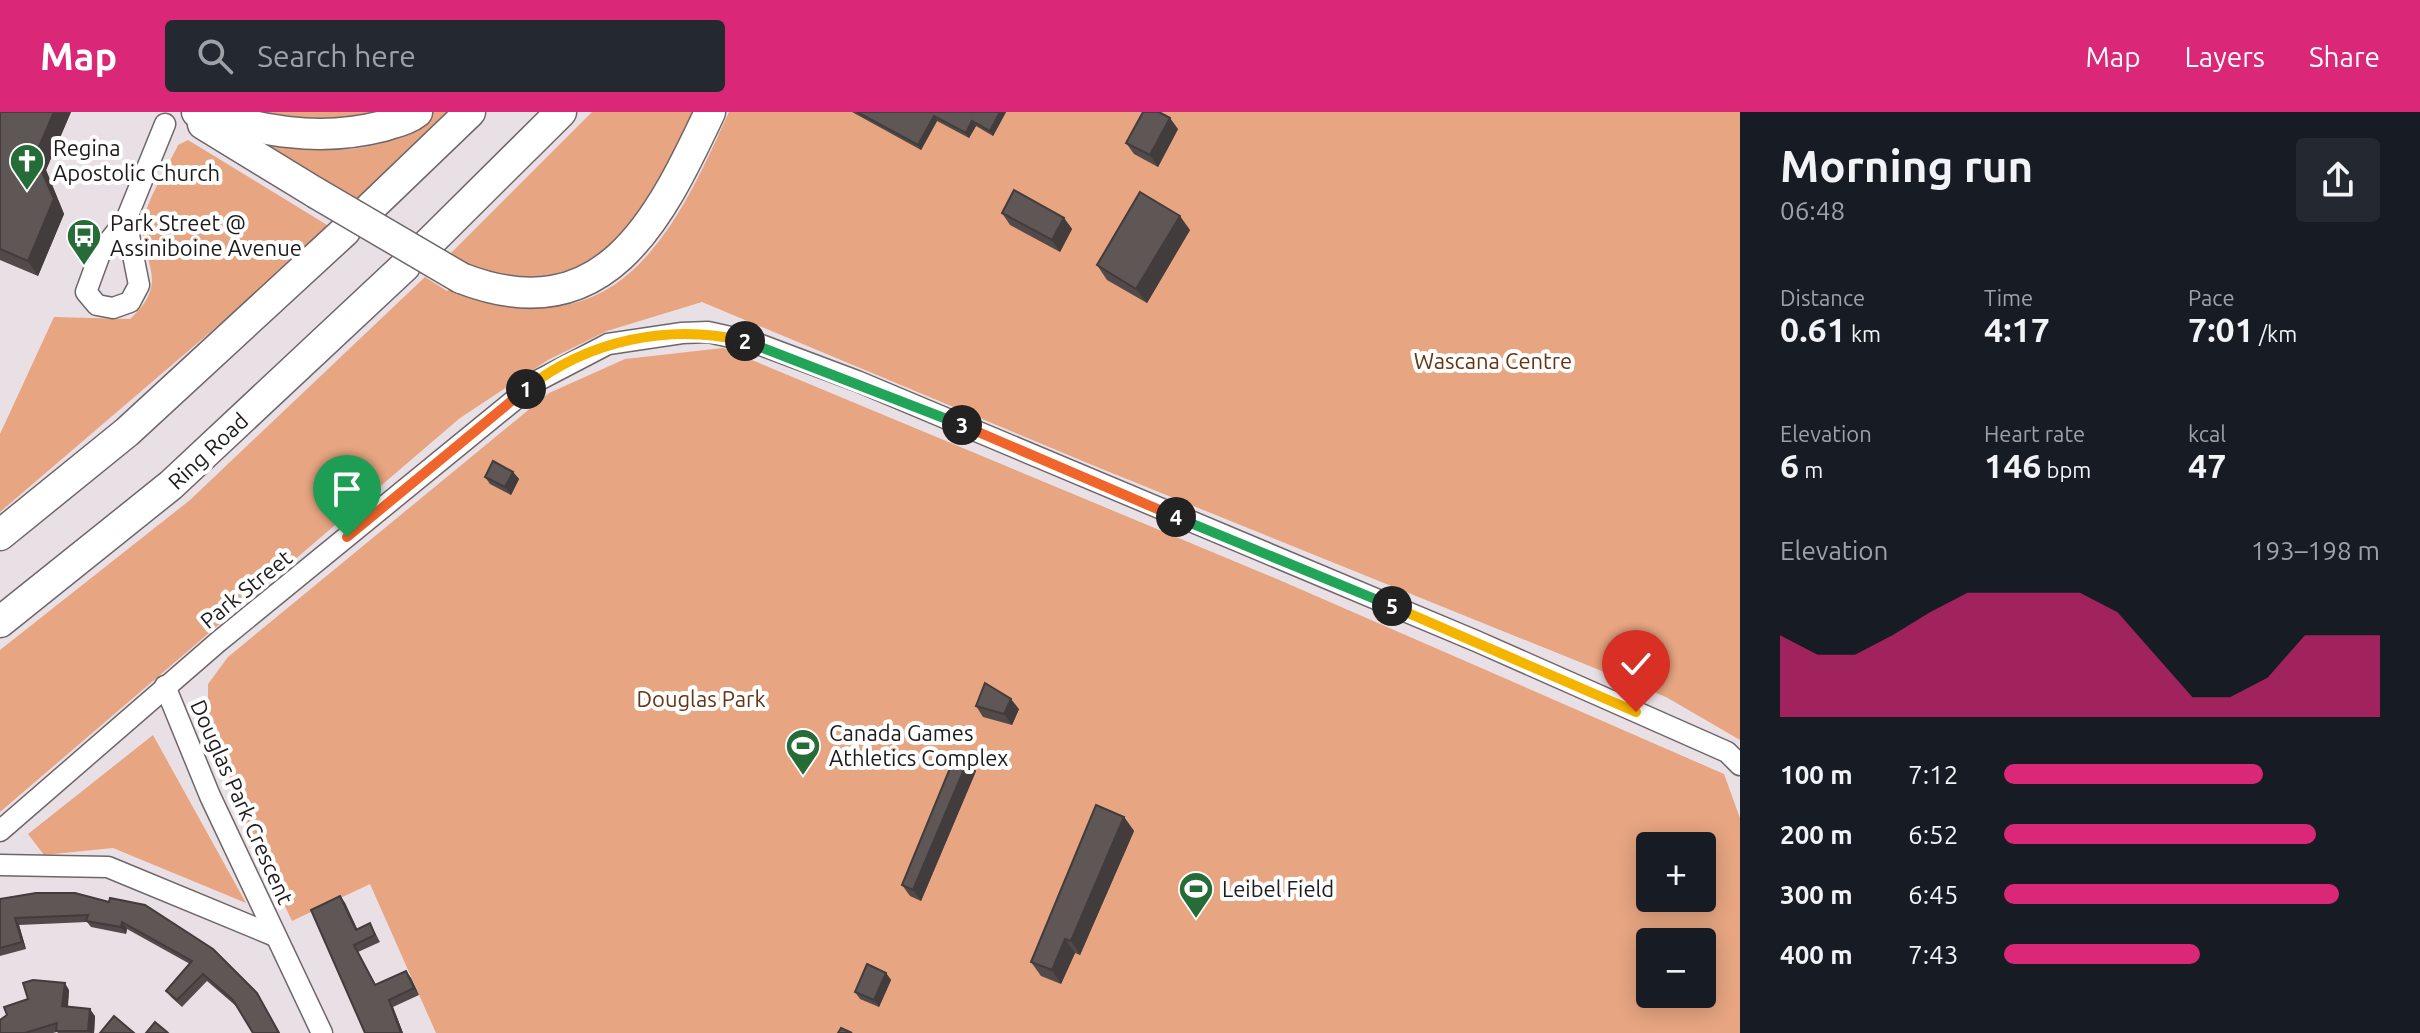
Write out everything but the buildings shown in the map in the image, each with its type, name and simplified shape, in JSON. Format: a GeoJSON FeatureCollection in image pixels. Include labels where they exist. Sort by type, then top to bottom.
{"type":"FeatureCollection","features":[{"type":"Feature","properties":{"kind":"highway"},"geometry":{"type":"LineString","coordinates":[[197,112],[260,129],[317,136],[366,130],[409,118],[417,112]]}},
{"type":"Feature","properties":{"kind":"highway"},"geometry":{"type":"LineString","coordinates":[[369,209],[470,112]]}},
{"type":"Feature","properties":{"kind":"highway"},"geometry":{"type":"LineString","coordinates":[[428,244],[561,112]]}},
{"type":"Feature","properties":{"kind":"highway"},"geometry":{"type":"LineString","coordinates":[[175,118],[316,193],[461,278],[501,290],[551,291],[572,286],[626,253],[661,212],[710,112]]}},
{"type":"Feature","properties":{"kind":"highway"},"geometry":{"type":"LineString","coordinates":[[0,535],[127,432],[345,231]]}},
{"type":"Feature","properties":{"kind":"highway","name":"Ring Road"},"geometry":{"type":"LineString","coordinates":[[0,622],[171,485],[405,266]]}},
{"type":"Feature","properties":{"kind":"street"},"geometry":{"type":"LineString","coordinates":[[126,220],[175,118]]}},
{"type":"Feature","properties":{"kind":"street","name":"Park Street"},"geometry":{"type":"LineString","coordinates":[[0,831],[165,686],[539,380],[608,344],[633,338],[708,332],[753,342],[857,381],[1476,641],[1727,752],[1740,765]]}},
{"type":"Feature","properties":{"kind":"street","name":"Douglas Park Crescent"},"geometry":{"type":"LineString","coordinates":[[165,686],[210,796],[322,1033]]}},
{"type":"Feature","properties":{"kind":"street","name":"Douglas Park Crescent"},"geometry":{"type":"LineString","coordinates":[[0,865],[108,867],[275,936]]}},
{"type":"Feature","properties":{"kind":"green space"},"geometry":{"type":"Polygon","coordinates":[[[249,112],[389,112],[324,129],[249,112]]]}},
{"type":"Feature","properties":{"kind":"green space"},"geometry":{"type":"Polygon","coordinates":[[[433,112],[453,112],[362,201],[246,137],[248,134],[322,148],[366,147],[410,129],[433,112]]]}},
{"type":"Feature","properties":{"kind":"green space"},"geometry":{"type":"Polygon","coordinates":[[[592,112],[700,112],[616,252],[551,283],[474,270],[451,253],[592,112]]]}},
{"type":"Feature","properties":{"kind":"green space","name":"Wascana Centre"},"geometry":{"type":"Polygon","coordinates":[[[729,112],[1740,112],[1740,740],[1666,697],[1097,467],[702,302],[607,331],[548,360],[460,418],[0,812],[0,650],[190,500],[425,277],[447,291],[453,286],[509,305],[559,306],[595,295],[626,276],[653,249],[676,217],[729,112]]]}},
{"type":"Feature","properties":{"kind":"green space"},"geometry":{"type":"Polygon","coordinates":[[[188,140],[332,228],[0,512],[0,434],[54,317],[130,319],[143,305],[152,281],[143,235],[146,212],[178,145],[188,140]]]}},
{"type":"Feature","properties":{"kind":"green space","name":"Douglas Park"},"geometry":{"type":"Polygon","coordinates":[[[723,348],[1277,579],[1724,774],[1740,818],[1740,1033],[436,1033],[370,884],[292,921],[208,742],[208,684],[228,657],[549,393],[625,359],[723,348]]]}},
{"type":"Feature","properties":{"kind":"green space"},"geometry":{"type":"Polygon","coordinates":[[[153,735],[246,903],[113,848],[44,855],[28,834],[153,735]]]}},
{"type":"Feature","properties":{"kind":"place","name":"Regina Apostolic Church"},"geometry":{"type":"Point","coordinates":[27,192]}},
{"type":"Feature","properties":{"kind":"place","name":"Park Street @ Assiniboine Avenue"},"geometry":{"type":"Point","coordinates":[84,267]}},
{"type":"Feature","properties":{"kind":"place","name":"Canada Games Athletics Complex"},"geometry":{"type":"Point","coordinates":[803,777]}},
{"type":"Feature","properties":{"kind":"place","name":"Leibel Field"},"geometry":{"type":"Point","coordinates":[1196,920]}},
{"type":"Feature","properties":{"kind":"route"},"geometry":{"type":"LineString","coordinates":[[347,537],[539,380],[608,344],[633,338],[708,332],[753,342],[857,381],[1476,641],[1636,712]]}}]}
